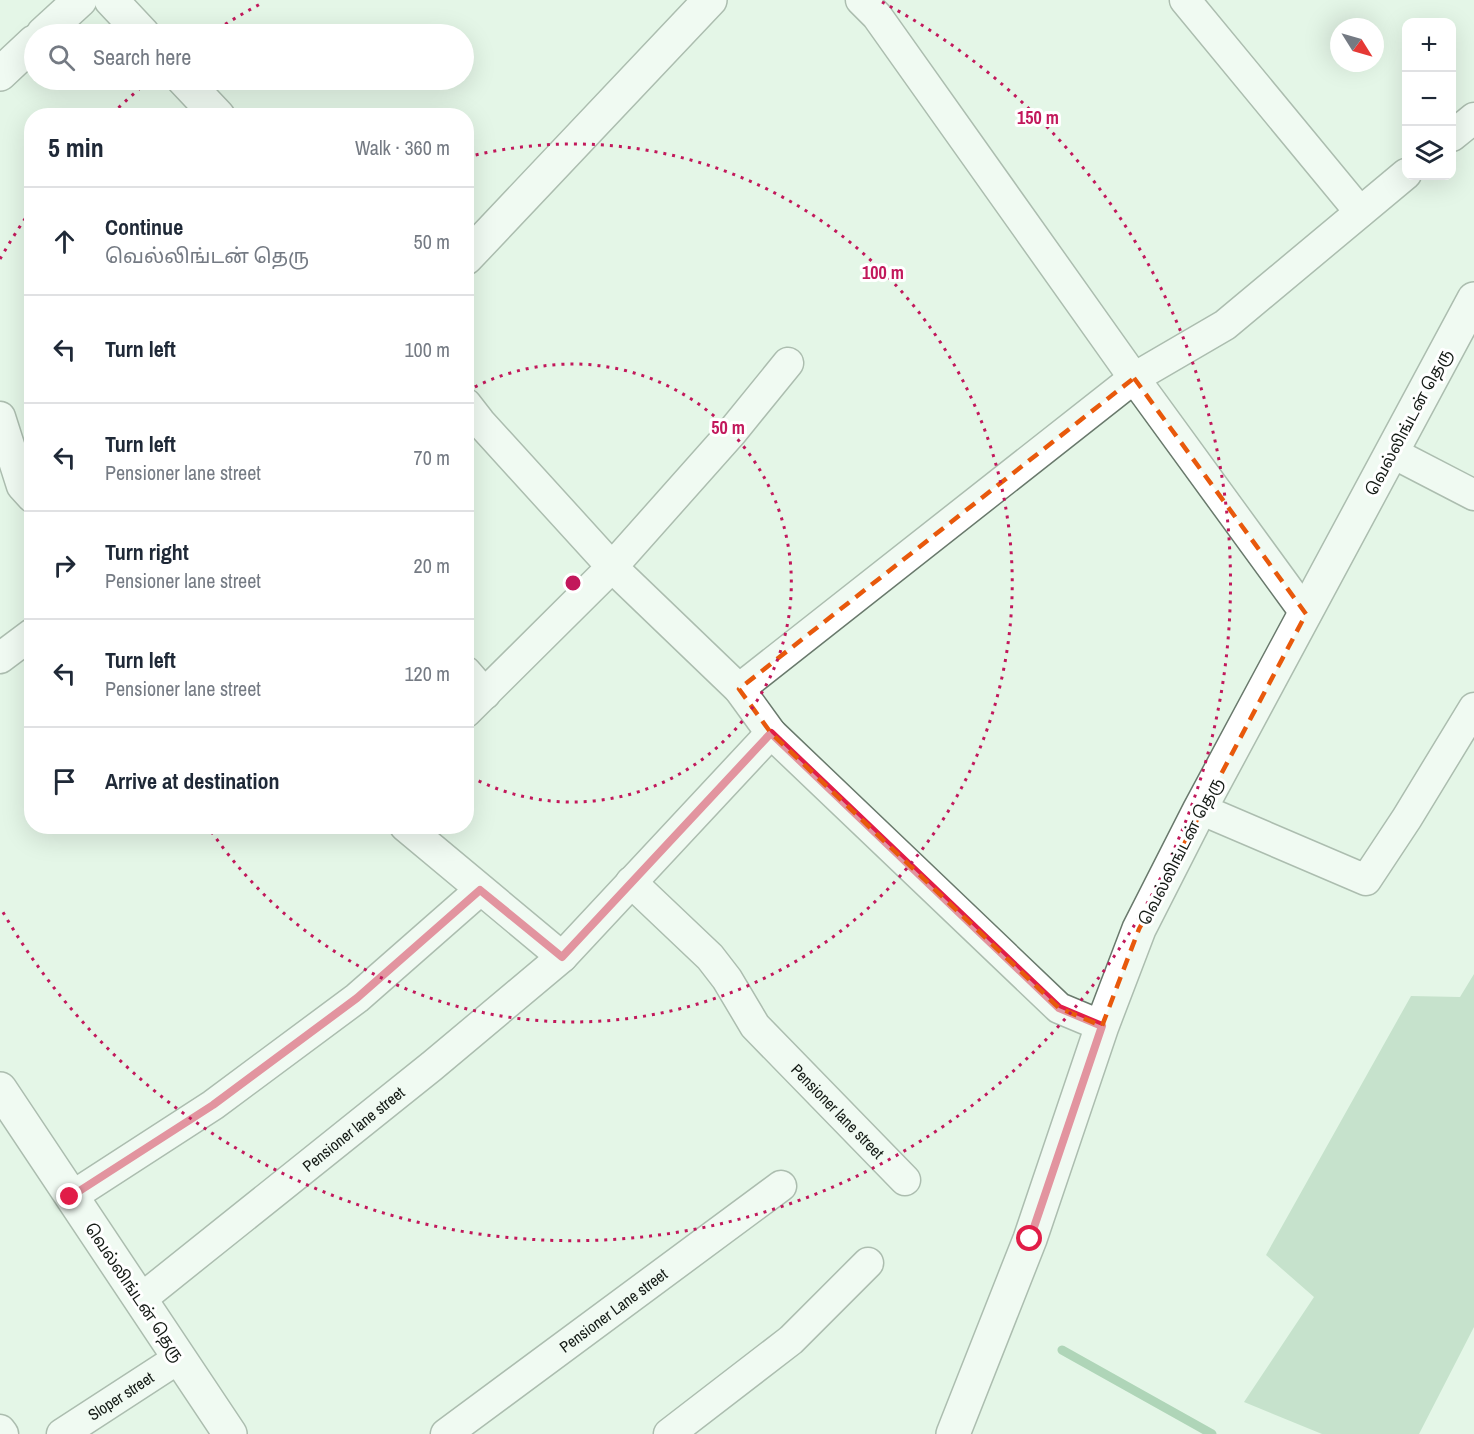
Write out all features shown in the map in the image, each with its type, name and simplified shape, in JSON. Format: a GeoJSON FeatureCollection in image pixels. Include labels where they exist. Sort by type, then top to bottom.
{"type":"FeatureCollection","features":[{"type":"Feature","properties":{"kind":"main road"},"geometry":{"type":"LineString","coordinates":[[54,24],[80,0]]}},
{"type":"Feature","properties":{"kind":"main road"},"geometry":{"type":"LineString","coordinates":[[111,0],[134,24]]}},
{"type":"Feature","properties":{"kind":"main road"},"geometry":{"type":"LineString","coordinates":[[474,250],[710,0]]}},
{"type":"Feature","properties":{"kind":"main road"},"geometry":{"type":"LineString","coordinates":[[0,74],[24,51]]}},
{"type":"Feature","properties":{"kind":"main road"},"geometry":{"type":"LineString","coordinates":[[193,90],[210,108]]}},
{"type":"Feature","properties":{"kind":"main road","name":"வெல்லிங்டன் தெரு"},"geometry":{"type":"LineString","coordinates":[[953,1434],[1030,1239],[1102,1026],[1139,929],[1200,809],[1474,299]]}},
{"type":"Feature","properties":{"kind":"main road","name":"வெல்லிங்டன் தெரு"},"geometry":{"type":"LineString","coordinates":[[0,1089],[230,1434]]}},
{"type":"Feature","properties":{"kind":"street"},"geometry":{"type":"LineString","coordinates":[[861,0],[877,16],[1134,378],[1306,614]]}},
{"type":"Feature","properties":{"kind":"street"},"geometry":{"type":"LineString","coordinates":[[1185,0],[1360,212]]}},
{"type":"Feature","properties":{"kind":"street"},"geometry":{"type":"LineString","coordinates":[[1456,133],[1474,118]]}},
{"type":"Feature","properties":{"kind":"street"},"geometry":{"type":"LineString","coordinates":[[739,689],[1134,378],[1225,325],[1402,178]]}},
{"type":"Feature","properties":{"kind":"street"},"geometry":{"type":"LineString","coordinates":[[474,692],[612,567],[732,432],[788,363]]}},
{"type":"Feature","properties":{"kind":"street"},"geometry":{"type":"LineString","coordinates":[[0,417],[24,488]]}},
{"type":"Feature","properties":{"kind":"street"},"geometry":{"type":"LineString","coordinates":[[474,423],[612,567],[739,689],[771,733],[1059,1008],[1102,1026]]}},
{"type":"Feature","properties":{"kind":"street"},"geometry":{"type":"LineString","coordinates":[[1391,452],[1474,495]]}},
{"type":"Feature","properties":{"kind":"street"},"geometry":{"type":"LineString","coordinates":[[0,658],[24,640]]}},
{"type":"Feature","properties":{"kind":"street"},"geometry":{"type":"LineString","coordinates":[[1200,809],[1366,880],[1474,708]]}},
{"type":"Feature","properties":{"kind":"street","name":"Pensioner lane street"},"geometry":{"type":"LineString","coordinates":[[141,1299],[432,1066],[562,957],[771,733]]}},
{"type":"Feature","properties":{"kind":"street"},"geometry":{"type":"LineString","coordinates":[[414,834],[562,957]]}},
{"type":"Feature","properties":{"kind":"street","name":"Pensioner lane street"},"geometry":{"type":"LineString","coordinates":[[631,882],[710,957],[755,1026],[905,1179]]}},
{"type":"Feature","properties":{"kind":"street"},"geometry":{"type":"LineString","coordinates":[[70,1197],[213,1105],[348,1005],[480,890]]}},
{"type":"Feature","properties":{"kind":"street","name":"Pensioner Lane street"},"geometry":{"type":"LineString","coordinates":[[446,1434],[781,1186]]}},
{"type":"Feature","properties":{"kind":"street"},"geometry":{"type":"LineString","coordinates":[[669,1434],[791,1340],[868,1263]]}},
{"type":"Feature","properties":{"kind":"street","name":"Sloper street"},"geometry":{"type":"LineString","coordinates":[[62,1434],[179,1358]]}},
{"type":"Feature","properties":{"kind":"street"},"geometry":{"type":"LineString","coordinates":[[0,1430],[3,1434]]}},
{"type":"Feature","properties":{"kind":"highlighted area"},"geometry":{"type":"Polygon","coordinates":[[[1134,378],[1306,614],[1139,929],[1102,1026],[1059,1008],[771,733],[739,689],[1134,378]]]}},
{"type":"Feature","properties":{"kind":"green space"},"geometry":{"type":"Polygon","coordinates":[[[1474,974],[1474,1327],[1419,1434],[1322,1434],[1244,1402],[1314,1297],[1266,1255],[1411,996],[1460,997],[1474,974]]]}},
{"type":"Feature","properties":{"kind":"waterway"},"geometry":{"type":"LineString","coordinates":[[1062,1350],[1212,1434]]}},
{"type":"Feature","properties":{"kind":"route"},"geometry":{"type":"LineString","coordinates":[[70,1197],[213,1105],[357,998],[480,890],[562,957],[771,733],[1059,1008],[1102,1026],[1030,1239]]}}]}
